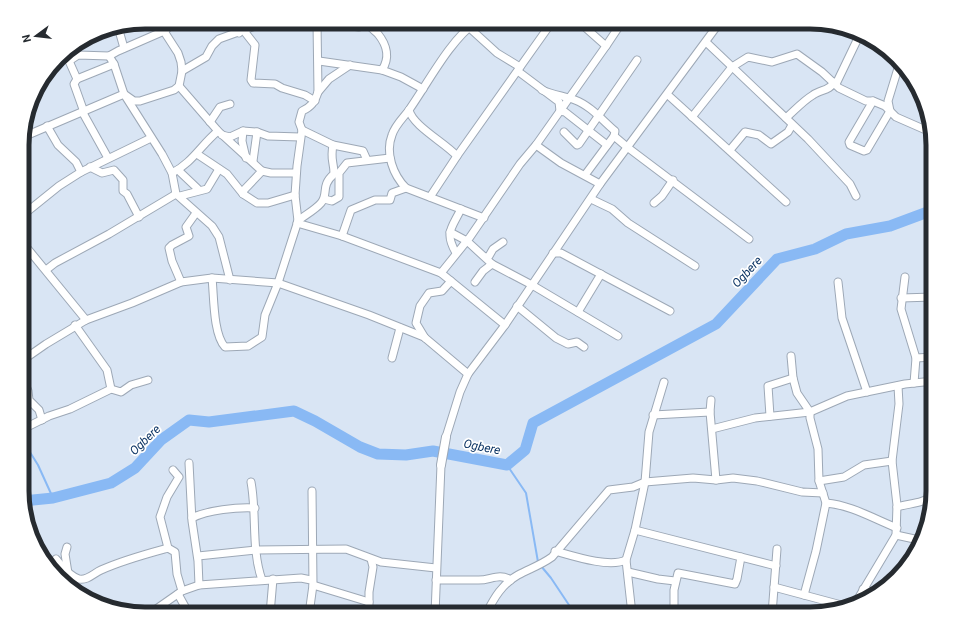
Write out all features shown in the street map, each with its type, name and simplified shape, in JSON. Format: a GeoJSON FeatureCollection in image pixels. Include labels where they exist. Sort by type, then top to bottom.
{"type":"FeatureCollection","features":[{"type":"Feature","properties":{"kind":"street"},"geometry":{"type":"LineString","coordinates":[[77,79],[69,61],[78,55],[109,56],[167,29]]}},
{"type":"Feature","properties":{"kind":"street"},"geometry":{"type":"LineString","coordinates":[[238,29],[255,45],[251,80],[253,83],[275,84],[282,88],[305,95],[316,101]]}},
{"type":"Feature","properties":{"kind":"street"},"geometry":{"type":"LineString","coordinates":[[182,71],[206,57],[212,46],[219,39],[249,29]]}},
{"type":"Feature","properties":{"kind":"street"},"geometry":{"type":"LineString","coordinates":[[212,278],[217,330],[221,342],[225,347],[248,346],[262,337],[265,315],[278,283],[297,222],[295,195],[301,134],[299,122],[302,111],[316,101],[318,92],[317,29]]}},
{"type":"Feature","properties":{"kind":"street"},"geometry":{"type":"LineString","coordinates":[[372,29],[385,45],[387,58],[386,64],[382,70]]}},
{"type":"Feature","properties":{"kind":"street"},"geometry":{"type":"LineString","coordinates":[[468,29],[392,134],[389,148],[390,158],[397,179],[406,188],[484,218]]}},
{"type":"Feature","properties":{"kind":"street"},"geometry":{"type":"LineString","coordinates":[[471,29],[497,53],[559,102],[560,111]]}},
{"type":"Feature","properties":{"kind":"street"},"geometry":{"type":"LineString","coordinates":[[430,197],[457,156],[547,29]]}},
{"type":"Feature","properties":{"kind":"street"},"geometry":{"type":"LineString","coordinates":[[587,29],[606,46]]}},
{"type":"Feature","properties":{"kind":"street"},"geometry":{"type":"LineString","coordinates":[[441,273],[484,218],[520,164],[536,145],[617,29]]}},
{"type":"Feature","properties":{"kind":"street"},"geometry":{"type":"LineString","coordinates":[[435,607],[441,465],[446,437],[460,392],[468,374],[505,325],[600,184],[668,95],[715,29]]}},
{"type":"Feature","properties":{"kind":"street"},"geometry":{"type":"LineString","coordinates":[[124,94],[134,101],[140,101],[174,90],[178,86],[182,71],[178,53],[164,31]]}},
{"type":"Feature","properties":{"kind":"street"},"geometry":{"type":"LineString","coordinates":[[119,32],[124,48]]}},
{"type":"Feature","properties":{"kind":"street"},"geometry":{"type":"LineString","coordinates":[[786,118],[808,98],[816,93],[825,91],[835,83],[857,39]]}},
{"type":"Feature","properties":{"kind":"street"},"geometry":{"type":"LineString","coordinates":[[706,42],[786,118],[850,184],[856,196]]}},
{"type":"Feature","properties":{"kind":"street"},"geometry":{"type":"LineString","coordinates":[[692,117],[732,67],[748,57],[772,62],[796,54],[835,83],[866,101],[873,101],[885,106],[896,117],[925,130]]}},
{"type":"Feature","properties":{"kind":"street"},"geometry":{"type":"LineString","coordinates":[[109,56],[114,64],[124,94],[151,138],[185,178],[199,190]]}},
{"type":"Feature","properties":{"kind":"street"},"geometry":{"type":"LineString","coordinates":[[564,132],[577,145],[637,60]]}},
{"type":"Feature","properties":{"kind":"street"},"geometry":{"type":"LineString","coordinates":[[318,61],[382,70],[401,77],[423,89]]}},
{"type":"Feature","properties":{"kind":"street"},"geometry":{"type":"LineString","coordinates":[[108,158],[84,112],[74,84],[77,79],[114,64]]}},
{"type":"Feature","properties":{"kind":"street"},"geometry":{"type":"LineString","coordinates":[[318,92],[326,81],[350,65]]}},
{"type":"Feature","properties":{"kind":"street"},"geometry":{"type":"LineString","coordinates":[[873,101],[849,142],[850,145],[860,150],[867,150],[890,111],[888,101],[898,69]]}},
{"type":"Feature","properties":{"kind":"street"},"geometry":{"type":"LineString","coordinates":[[178,86],[220,133],[262,171],[271,173],[296,174]]}},
{"type":"Feature","properties":{"kind":"street"},"geometry":{"type":"LineString","coordinates":[[542,90],[553,96],[576,100],[598,115],[616,131],[614,136],[585,175]]}},
{"type":"Feature","properties":{"kind":"street"},"geometry":{"type":"LineString","coordinates":[[30,134],[124,94]]}},
{"type":"Feature","properties":{"kind":"street"},"geometry":{"type":"LineString","coordinates":[[668,95],[786,202]]}},
{"type":"Feature","properties":{"kind":"street"},"geometry":{"type":"LineString","coordinates":[[210,122],[220,107],[230,104]]}},
{"type":"Feature","properties":{"kind":"street"},"geometry":{"type":"LineString","coordinates":[[409,110],[411,118],[421,128],[446,145],[457,156]]}},
{"type":"Feature","properties":{"kind":"street"},"geometry":{"type":"LineString","coordinates":[[560,111],[565,112],[607,145]]}},
{"type":"Feature","properties":{"kind":"street"},"geometry":{"type":"LineString","coordinates":[[730,150],[745,132],[759,135],[771,144],[788,132],[792,125]]}},
{"type":"Feature","properties":{"kind":"street"},"geometry":{"type":"LineString","coordinates":[[48,126],[58,145],[76,162],[81,172]]}},
{"type":"Feature","properties":{"kind":"street"},"geometry":{"type":"LineString","coordinates":[[230,280],[219,237],[212,226],[178,195],[178,170],[197,154],[208,139],[220,133],[230,136],[243,130],[257,132],[268,136],[301,134],[334,146],[363,151],[367,160]]}},
{"type":"Feature","properties":{"kind":"street"},"geometry":{"type":"LineString","coordinates":[[243,130],[242,142],[250,159]]}},
{"type":"Feature","properties":{"kind":"street"},"geometry":{"type":"LineString","coordinates":[[250,159],[257,132]]}},
{"type":"Feature","properties":{"kind":"street"},"geometry":{"type":"LineString","coordinates":[[614,136],[749,239]]}},
{"type":"Feature","properties":{"kind":"street"},"geometry":{"type":"LineString","coordinates":[[29,210],[59,186],[81,172],[151,138]]}},
{"type":"Feature","properties":{"kind":"street"},"geometry":{"type":"LineString","coordinates":[[536,145],[561,163],[600,184]]}},
{"type":"Feature","properties":{"kind":"street"},"geometry":{"type":"LineString","coordinates":[[297,222],[316,208],[324,199],[324,187],[327,180],[334,174],[334,167],[330,158],[334,146]]}},
{"type":"Feature","properties":{"kind":"street"},"geometry":{"type":"LineString","coordinates":[[197,154],[227,174],[243,194],[258,203],[268,203],[295,195]]}},
{"type":"Feature","properties":{"kind":"street"},"geometry":{"type":"LineString","coordinates":[[324,199],[332,201],[339,198],[339,173],[347,163],[390,158]]}},
{"type":"Feature","properties":{"kind":"street"},"geometry":{"type":"LineString","coordinates":[[90,167],[102,173],[114,170],[123,180],[123,191],[127,194],[139,217]]}},
{"type":"Feature","properties":{"kind":"street"},"geometry":{"type":"LineString","coordinates":[[46,270],[55,262],[178,195],[207,189],[219,169]]}},
{"type":"Feature","properties":{"kind":"street"},"geometry":{"type":"LineString","coordinates":[[243,194],[244,190],[262,171]]}},
{"type":"Feature","properties":{"kind":"street"},"geometry":{"type":"LineString","coordinates":[[654,202],[662,196],[673,180]]}},
{"type":"Feature","properties":{"kind":"street"},"geometry":{"type":"LineString","coordinates":[[342,236],[353,208],[375,200],[390,200],[392,193],[406,188]]}},
{"type":"Feature","properties":{"kind":"street"},"geometry":{"type":"LineString","coordinates":[[591,199],[612,209],[628,223],[695,266]]}},
{"type":"Feature","properties":{"kind":"street"},"geometry":{"type":"LineString","coordinates":[[456,253],[450,242],[450,232],[461,209]]}},
{"type":"Feature","properties":{"kind":"street"},"geometry":{"type":"LineString","coordinates":[[181,282],[172,261],[169,248],[189,236],[186,227],[196,213]]}},
{"type":"Feature","properties":{"kind":"street"},"geometry":{"type":"LineString","coordinates":[[297,222],[342,236],[441,273],[505,325]]}},
{"type":"Feature","properties":{"kind":"street"},"geometry":{"type":"LineString","coordinates":[[450,232],[467,241],[492,264],[532,285],[618,336]]}},
{"type":"Feature","properties":{"kind":"street"},"geometry":{"type":"LineString","coordinates":[[486,257],[489,256],[494,249],[503,242]]}},
{"type":"Feature","properties":{"kind":"street"},"geometry":{"type":"LineString","coordinates":[[29,250],[86,320]]}},
{"type":"Feature","properties":{"kind":"street"},"geometry":{"type":"LineString","coordinates":[[553,253],[560,253],[670,311]]}},
{"type":"Feature","properties":{"kind":"street"},"geometry":{"type":"LineString","coordinates":[[475,282],[483,271],[492,264]]}},
{"type":"Feature","properties":{"kind":"street"},"geometry":{"type":"LineString","coordinates":[[578,312],[601,274]]}},
{"type":"Feature","properties":{"kind":"street"},"geometry":{"type":"LineString","coordinates":[[905,277],[901,298],[901,309],[916,358],[914,383]]}},
{"type":"Feature","properties":{"kind":"street"},"geometry":{"type":"LineString","coordinates":[[29,356],[86,320],[132,303],[181,282],[212,278],[278,283],[400,328],[425,338],[468,374]]}},
{"type":"Feature","properties":{"kind":"street"},"geometry":{"type":"LineString","coordinates":[[425,338],[416,323],[420,306],[430,293],[442,291],[451,281]]}},
{"type":"Feature","properties":{"kind":"street"},"geometry":{"type":"LineString","coordinates":[[838,282],[842,318],[867,392]]}},
{"type":"Feature","properties":{"kind":"street"},"geometry":{"type":"LineString","coordinates":[[901,298],[926,297]]}},
{"type":"Feature","properties":{"kind":"street"},"geometry":{"type":"LineString","coordinates":[[517,306],[556,338],[568,344],[577,342],[584,347]]}},
{"type":"Feature","properties":{"kind":"street"},"geometry":{"type":"LineString","coordinates":[[76,325],[107,370],[111,389]]}},
{"type":"Feature","properties":{"kind":"street"},"geometry":{"type":"LineString","coordinates":[[392,358],[400,328]]}},
{"type":"Feature","properties":{"kind":"street"},"geometry":{"type":"LineString","coordinates":[[791,356],[793,378],[797,393],[810,412],[810,418],[818,449],[819,481],[826,502],[816,551],[804,595]]}},
{"type":"Feature","properties":{"kind":"street"},"geometry":{"type":"LineString","coordinates":[[916,358],[926,357]]}},
{"type":"Feature","properties":{"kind":"street"},"geometry":{"type":"LineString","coordinates":[[770,416],[768,386],[793,378]]}},
{"type":"Feature","properties":{"kind":"street"},"geometry":{"type":"LineString","coordinates":[[29,426],[70,410],[111,389],[121,392],[132,385],[148,380]]}},
{"type":"Feature","properties":{"kind":"street"},"geometry":{"type":"LineString","coordinates":[[631,607],[626,560],[635,530],[645,482],[649,432],[664,382]]}},
{"type":"Feature","properties":{"kind":"street"},"geometry":{"type":"LineString","coordinates":[[712,429],[742,420],[810,412],[847,396],[926,382]]}},
{"type":"Feature","properties":{"kind":"street"},"geometry":{"type":"LineString","coordinates":[[859,596],[896,536],[897,507],[892,461],[899,412],[898,386]]}},
{"type":"Feature","properties":{"kind":"street"},"geometry":{"type":"LineString","coordinates":[[29,400],[39,410],[42,420]]}},
{"type":"Feature","properties":{"kind":"street"},"geometry":{"type":"LineString","coordinates":[[711,400],[710,412],[716,480]]}},
{"type":"Feature","properties":{"kind":"street"},"geometry":{"type":"LineString","coordinates":[[653,415],[710,412]]}},
{"type":"Feature","properties":{"kind":"street"},"geometry":{"type":"LineString","coordinates":[[819,481],[844,477],[864,465],[892,461]]}},
{"type":"Feature","properties":{"kind":"street"},"geometry":{"type":"LineString","coordinates":[[190,463],[192,518],[198,556],[199,585]]}},
{"type":"Feature","properties":{"kind":"street"},"geometry":{"type":"LineString","coordinates":[[173,470],[179,477],[167,497],[160,517],[168,548],[175,552],[180,592],[186,607]]}},
{"type":"Feature","properties":{"kind":"street"},"geometry":{"type":"LineString","coordinates":[[490,607],[495,596],[510,580],[540,565],[555,551],[609,490],[634,487],[645,482],[693,478],[716,480],[733,478],[757,481],[802,492],[823,493]]}},
{"type":"Feature","properties":{"kind":"street"},"geometry":{"type":"LineString","coordinates":[[251,482],[255,508],[256,550],[262,580]]}},
{"type":"Feature","properties":{"kind":"street"},"geometry":{"type":"LineString","coordinates":[[310,607],[313,549],[312,491]]}},
{"type":"Feature","properties":{"kind":"street"},"geometry":{"type":"LineString","coordinates":[[897,507],[907,504],[920,503],[926,499]]}},
{"type":"Feature","properties":{"kind":"street"},"geometry":{"type":"LineString","coordinates":[[826,502],[856,510],[897,528]]}},
{"type":"Feature","properties":{"kind":"street"},"geometry":{"type":"LineString","coordinates":[[192,518],[201,514],[239,507],[255,508]]}},
{"type":"Feature","properties":{"kind":"street"},"geometry":{"type":"LineString","coordinates":[[635,530],[776,566]]}},
{"type":"Feature","properties":{"kind":"street"},"geometry":{"type":"LineString","coordinates":[[896,536],[916,539]]}},
{"type":"Feature","properties":{"kind":"street"},"geometry":{"type":"LineString","coordinates":[[67,547],[65,554],[68,573]]}},
{"type":"Feature","properties":{"kind":"street"},"geometry":{"type":"LineString","coordinates":[[56,558],[68,573],[79,579],[88,578],[94,572],[116,563],[168,548]]}},
{"type":"Feature","properties":{"kind":"street"},"geometry":{"type":"LineString","coordinates":[[198,556],[256,550],[304,551],[313,549],[346,549],[374,562],[436,568]]}},
{"type":"Feature","properties":{"kind":"street"},"geometry":{"type":"LineString","coordinates":[[772,607],[777,549]]}},
{"type":"Feature","properties":{"kind":"street"},"geometry":{"type":"LineString","coordinates":[[555,551],[594,560],[621,562],[626,560]]}},
{"type":"Feature","properties":{"kind":"street"},"geometry":{"type":"LineString","coordinates":[[674,607],[675,581],[678,573],[735,584],[741,557]]}},
{"type":"Feature","properties":{"kind":"street"},"geometry":{"type":"LineString","coordinates":[[369,607],[374,562]]}},
{"type":"Feature","properties":{"kind":"street"},"geometry":{"type":"LineString","coordinates":[[628,572],[658,579],[675,581]]}},
{"type":"Feature","properties":{"kind":"street"},"geometry":{"type":"LineString","coordinates":[[436,580],[479,581],[498,576],[504,576],[510,580]]}},
{"type":"Feature","properties":{"kind":"street"},"geometry":{"type":"LineString","coordinates":[[159,607],[180,592],[199,585],[301,578],[369,602]]}},
{"type":"Feature","properties":{"kind":"street"},"geometry":{"type":"LineString","coordinates":[[271,607],[273,579]]}},
{"type":"Feature","properties":{"kind":"street"},"geometry":{"type":"LineString","coordinates":[[774,586],[836,604]]}},
{"type":"Feature","properties":{"kind":"street"},"geometry":{"type":"LineString","coordinates":[[863,589],[869,591]]}},
{"type":"Feature","properties":{"kind":"waterway","name":"Ogbere"},"geometry":{"type":"LineString","coordinates":[[30,500],[53,498],[111,483],[135,468],[161,440],[189,420],[209,422],[294,411],[315,421],[360,447],[378,454],[406,455],[433,451],[507,465],[525,450],[533,423],[716,324],[777,259],[815,249],[846,234],[890,226],[926,213]]}},
{"type":"Feature","properties":{"kind":"waterway"},"geometry":{"type":"LineString","coordinates":[[29,451],[38,465],[53,498]]}},
{"type":"Feature","properties":{"kind":"waterway"},"geometry":{"type":"LineString","coordinates":[[507,465],[526,493],[538,562]]}},
{"type":"Feature","properties":{"kind":"waterway"},"geometry":{"type":"LineString","coordinates":[[541,566],[570,607]]}}]}
